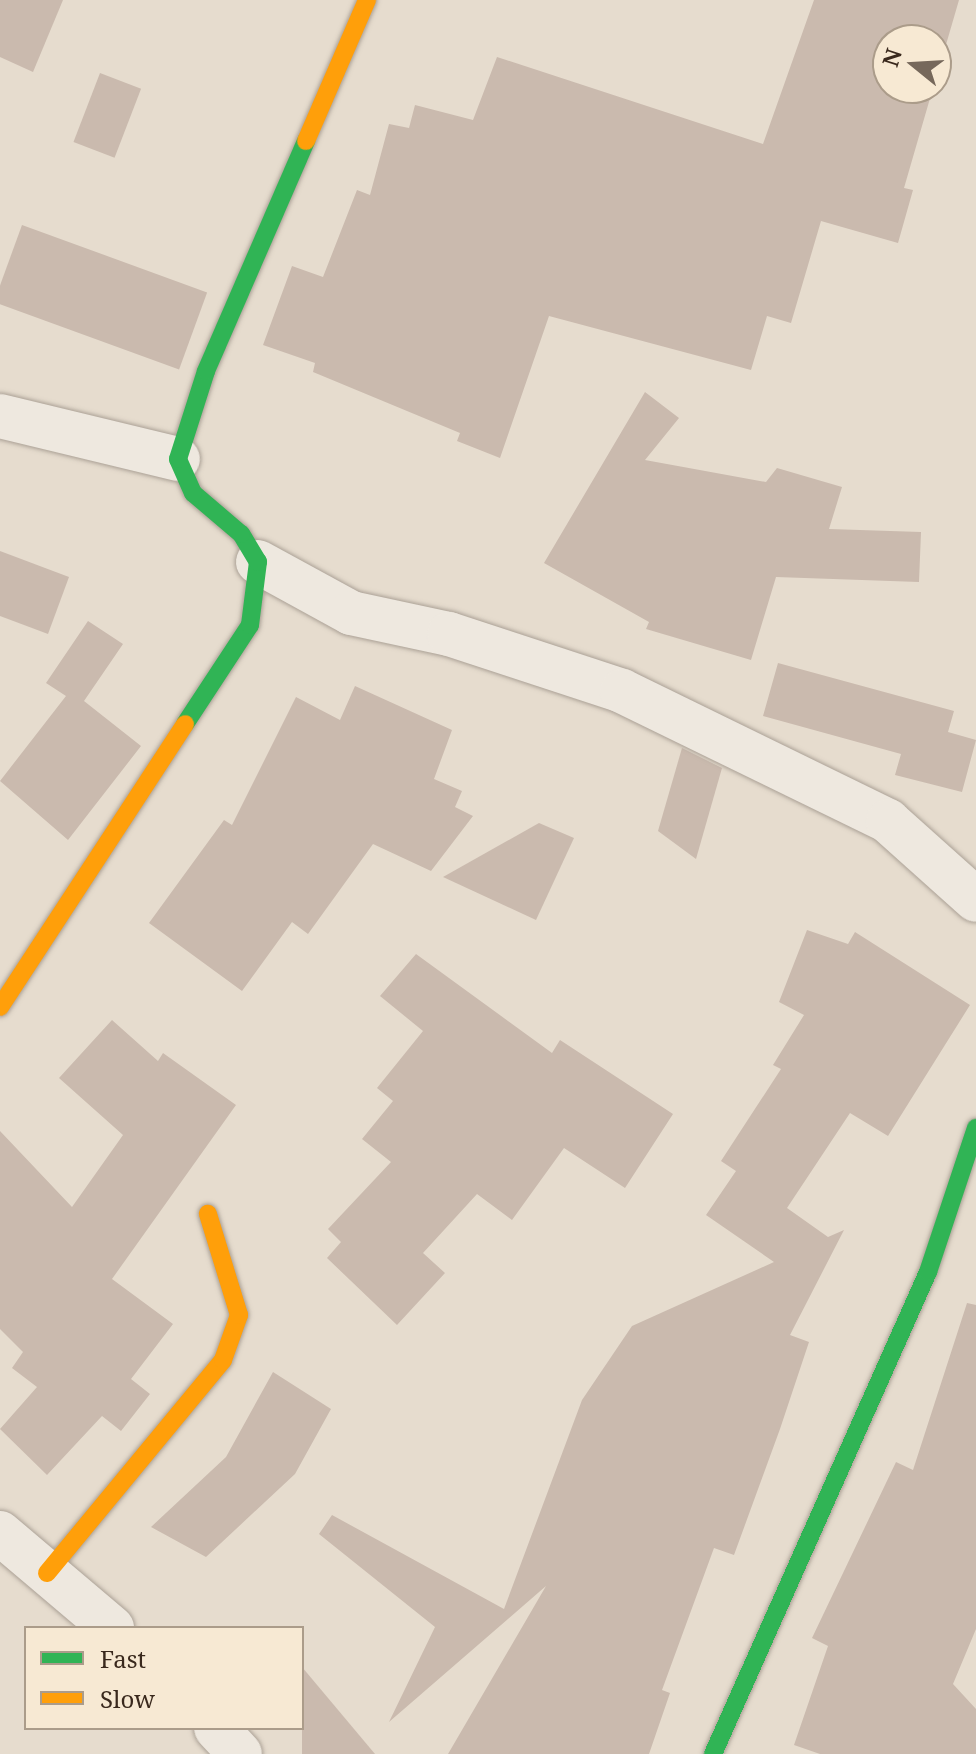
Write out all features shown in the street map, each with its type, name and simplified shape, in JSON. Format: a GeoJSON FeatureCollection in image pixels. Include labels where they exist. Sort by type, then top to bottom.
{"type":"FeatureCollection","features":[{"type":"Feature","properties":{"kind":"street"},"geometry":{"type":"LineString","coordinates":[[367,0],[206,371],[178,459],[193,493],[241,534],[258,562],[351,613],[449,634],[622,691],[888,821],[976,900]]}},
{"type":"Feature","properties":{"kind":"street"},"geometry":{"type":"LineString","coordinates":[[0,416],[178,459]]}},
{"type":"Feature","properties":{"kind":"street"},"geometry":{"type":"LineString","coordinates":[[0,1007],[250,625],[258,562]]}},
{"type":"Feature","properties":{"kind":"street"},"geometry":{"type":"LineString","coordinates":[[713,1754],[928,1272],[976,1128]]}},
{"type":"Feature","properties":{"kind":"street"},"geometry":{"type":"LineString","coordinates":[[47,1573],[223,1360],[239,1315],[208,1214]]}},
{"type":"Feature","properties":{"kind":"street"},"geometry":{"type":"LineString","coordinates":[[0,1533],[110,1626]]}},
{"type":"Feature","properties":{"kind":"street"},"geometry":{"type":"LineString","coordinates":[[218,1730],[240,1754]]}},
{"type":"Feature","properties":{"kind":"building"},"geometry":{"type":"Polygon","coordinates":[[[0,0],[63,0],[33,72],[0,57],[0,0]]]}},
{"type":"Feature","properties":{"kind":"building"},"geometry":{"type":"Polygon","coordinates":[[[814,0],[959,0],[952,24],[872,24],[872,104],[928,104],[904,188],[913,190],[898,243],[821,221],[791,323],[767,316],[751,370],[549,316],[500,458],[457,441],[460,433],[313,372],[315,363],[263,345],[292,266],[323,277],[357,190],[370,195],[389,124],[409,128],[415,105],[473,120],[497,57],[763,144],[814,0]]]}},
{"type":"Feature","properties":{"kind":"building"},"geometry":{"type":"Polygon","coordinates":[[[100,73],[141,89],[115,158],[73,142],[100,73]]]}},
{"type":"Feature","properties":{"kind":"building"},"geometry":{"type":"Polygon","coordinates":[[[22,225],[207,292],[179,369],[0,304],[0,285],[22,225]]]}},
{"type":"Feature","properties":{"kind":"building"},"geometry":{"type":"Polygon","coordinates":[[[645,392],[679,418],[645,460],[766,482],[777,468],[842,487],[829,529],[921,532],[919,582],[776,577],[751,660],[646,629],[649,622],[544,563],[645,392]]]}},
{"type":"Feature","properties":{"kind":"building"},"geometry":{"type":"Polygon","coordinates":[[[0,551],[69,577],[48,634],[0,616],[0,551]]]}},
{"type":"Feature","properties":{"kind":"building"},"geometry":{"type":"Polygon","coordinates":[[[88,621],[123,644],[84,701],[141,746],[68,840],[0,781],[66,696],[46,683],[88,621]]]}},
{"type":"Feature","properties":{"kind":"building"},"geometry":{"type":"Polygon","coordinates":[[[778,663],[954,711],[948,732],[976,740],[962,792],[895,775],[901,754],[763,716],[778,663]]]}},
{"type":"Feature","properties":{"kind":"building"},"geometry":{"type":"Polygon","coordinates":[[[355,686],[452,730],[434,779],[462,791],[455,807],[473,816],[431,871],[373,844],[308,934],[292,922],[242,991],[149,923],[224,820],[232,825],[296,697],[340,720],[355,686]]]}},
{"type":"Feature","properties":{"kind":"building"},"geometry":{"type":"Polygon","coordinates":[[[682,748],[722,768],[696,859],[658,831],[682,748]]]}},
{"type":"Feature","properties":{"kind":"building"},"geometry":{"type":"Polygon","coordinates":[[[539,823],[574,838],[536,920],[443,877],[539,823]]]}},
{"type":"Feature","properties":{"kind":"building"},"geometry":{"type":"Polygon","coordinates":[[[807,930],[848,944],[855,932],[970,1005],[888,1136],[850,1113],[787,1208],[828,1237],[844,1230],[790,1335],[809,1342],[780,1429],[734,1555],[714,1548],[662,1690],[670,1693],[649,1754],[448,1754],[546,1586],[389,1722],[435,1627],[319,1534],[332,1515],[504,1609],[582,1400],[632,1326],[774,1262],[706,1215],[736,1171],[721,1161],[781,1069],[773,1065],[804,1015],[779,1002],[807,930]]]}},
{"type":"Feature","properties":{"kind":"building"},"geometry":{"type":"Polygon","coordinates":[[[416,954],[552,1053],[560,1040],[673,1114],[625,1188],[564,1148],[512,1220],[477,1194],[423,1253],[445,1273],[397,1325],[327,1258],[341,1242],[328,1229],[391,1162],[362,1139],[393,1101],[377,1088],[423,1031],[380,996],[416,954]]]}},
{"type":"Feature","properties":{"kind":"building"},"geometry":{"type":"Polygon","coordinates":[[[112,1020],[158,1061],[163,1053],[236,1105],[112,1279],[173,1324],[131,1379],[150,1394],[121,1431],[102,1416],[47,1475],[0,1429],[37,1387],[12,1368],[23,1352],[0,1329],[0,1131],[72,1207],[123,1135],[59,1078],[112,1020]]]}},
{"type":"Feature","properties":{"kind":"building"},"geometry":{"type":"Polygon","coordinates":[[[967,1303],[976,1305],[976,1629],[953,1684],[976,1709],[976,1754],[820,1754],[794,1745],[828,1646],[812,1638],[896,1462],[913,1470],[967,1303]]]}},
{"type":"Feature","properties":{"kind":"building"},"geometry":{"type":"Polygon","coordinates":[[[273,1372],[331,1409],[295,1474],[206,1557],[151,1527],[226,1457],[273,1372]]]}},
{"type":"Feature","properties":{"kind":"building"},"geometry":{"type":"Polygon","coordinates":[[[304,1669],[375,1754],[302,1754],[304,1730],[304,1669]]]}},
{"type":"Feature","properties":{"kind":"traffic: fast"},"geometry":{"type":"LineString","coordinates":[[185,724],[250,625],[258,562],[241,534],[193,493],[178,459],[206,371],[306,141]]}},
{"type":"Feature","properties":{"kind":"traffic: fast"},"geometry":{"type":"LineString","coordinates":[[713,1754],[928,1272],[976,1128]]}},
{"type":"Feature","properties":{"kind":"traffic: slow"},"geometry":{"type":"LineString","coordinates":[[306,141],[367,0]]}},
{"type":"Feature","properties":{"kind":"traffic: slow"},"geometry":{"type":"LineString","coordinates":[[0,1007],[185,724]]}},
{"type":"Feature","properties":{"kind":"traffic: slow"},"geometry":{"type":"LineString","coordinates":[[47,1573],[223,1360],[239,1315],[208,1214]]}}]}
